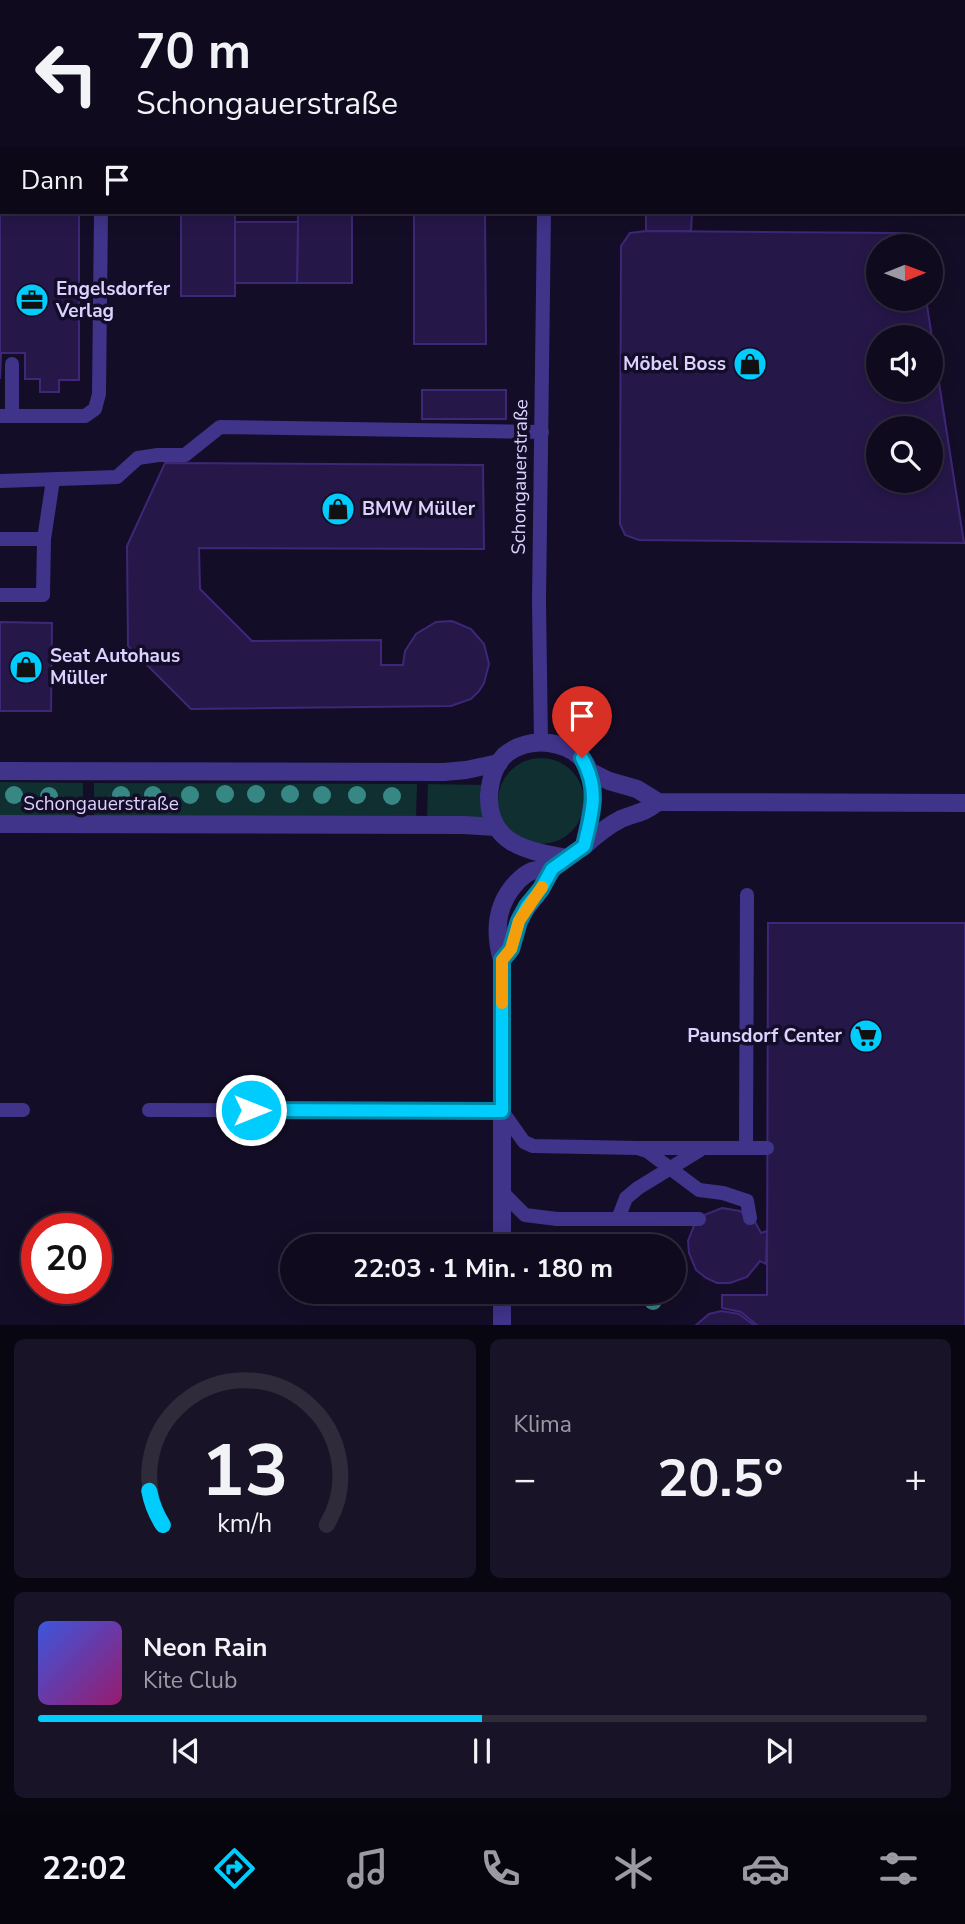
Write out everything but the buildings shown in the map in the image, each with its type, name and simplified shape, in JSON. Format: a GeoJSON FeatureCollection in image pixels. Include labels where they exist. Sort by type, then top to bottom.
{"type":"FeatureCollection","features":[{"type":"Feature","properties":{"kind":"street","name":"Schongauerstraße"},"geometry":{"type":"LineString","coordinates":[[0,771],[466,771],[499,763],[505,755],[518,747],[541,742]]}},
{"type":"Feature","properties":{"kind":"street"},"geometry":{"type":"LineString","coordinates":[[541,742],[559,745],[571,751],[582,758],[589,771],[594,800],[584,846]]}},
{"type":"Feature","properties":{"kind":"street"},"geometry":{"type":"LineString","coordinates":[[499,763],[489,791],[491,816],[496,827],[516,845],[567,858]]}},
{"type":"Feature","properties":{"kind":"street"},"geometry":{"type":"LineString","coordinates":[[589,771],[609,781],[637,789],[658,802],[965,803]]}},
{"type":"Feature","properties":{"kind":"street"},"geometry":{"type":"LineString","coordinates":[[502,1234],[502,960],[511,949],[519,921],[527,906],[552,869],[610,825],[642,814],[658,802]]}},
{"type":"Feature","properties":{"kind":"street","name":"Schongauerstraße"},"geometry":{"type":"LineString","coordinates":[[0,824],[496,827]]}},
{"type":"Feature","properties":{"kind":"street"},"geometry":{"type":"LineString","coordinates":[[502,1304],[502,1325]]}},
{"type":"Feature","properties":{"kind":"lane"},"geometry":{"type":"LineString","coordinates":[[12,364],[6,416],[85,416],[95,409],[99,394],[101,214]]}},
{"type":"Feature","properties":{"kind":"lane","name":"Schongauerstraße"},"geometry":{"type":"LineString","coordinates":[[541,742],[539,602],[544,214]]}},
{"type":"Feature","properties":{"kind":"lane"},"geometry":{"type":"LineString","coordinates":[[0,481],[117,477],[138,458],[185,455],[220,427],[542,432]]}},
{"type":"Feature","properties":{"kind":"lane"},"geometry":{"type":"LineString","coordinates":[[0,595],[43,595],[44,539],[53,480]]}},
{"type":"Feature","properties":{"kind":"lane"},"geometry":{"type":"LineString","coordinates":[[0,539],[44,539]]}},
{"type":"Feature","properties":{"kind":"lane"},"geometry":{"type":"LineString","coordinates":[[746,1148],[747,895]]}},
{"type":"Feature","properties":{"kind":"lane"},"geometry":{"type":"LineString","coordinates":[[0,1110],[23,1110]]}},
{"type":"Feature","properties":{"kind":"lane"},"geometry":{"type":"LineString","coordinates":[[149,1110],[502,1111],[524,1142],[533,1146],[767,1147]]}},
{"type":"Feature","properties":{"kind":"lane"},"geometry":{"type":"LineString","coordinates":[[638,1148],[648,1151],[699,1190],[723,1193],[747,1202],[750,1217]]}},
{"type":"Feature","properties":{"kind":"lane"},"geometry":{"type":"LineString","coordinates":[[618,1219],[626,1198],[638,1188],[688,1155],[705,1148]]}},
{"type":"Feature","properties":{"kind":"lane"},"geometry":{"type":"LineString","coordinates":[[502,1192],[526,1215],[557,1219],[699,1219]]}},
{"type":"Feature","properties":{"kind":"green space"},"geometry":{"type":"Polygon","coordinates":[[[541,758],[557,762],[571,771],[580,785],[584,801],[580,817],[571,831],[557,840],[541,844],[525,840],[511,831],[502,817],[498,801],[502,785],[511,771],[525,762],[541,758]]]}},
{"type":"Feature","properties":{"kind":"green space"},"geometry":{"type":"Polygon","coordinates":[[[0,782],[83,783],[83,817],[0,817],[0,782]]]}},
{"type":"Feature","properties":{"kind":"green space"},"geometry":{"type":"Polygon","coordinates":[[[94,783],[417,784],[416,819],[94,817],[94,783]]]}},
{"type":"Feature","properties":{"kind":"green space"},"geometry":{"type":"Polygon","coordinates":[[[428,784],[483,785],[483,817],[427,819],[428,784]]]}},
{"type":"Feature","properties":{"kind":"slow traffic"},"geometry":{"type":"LineString","coordinates":[[502,1003],[502,960],[511,949],[519,921],[527,906],[542,887]]}},
{"type":"Feature","properties":{"kind":"place","name":"Engelsdorfer Verlag"},"geometry":{"type":"Point","coordinates":[32,300]}},
{"type":"Feature","properties":{"kind":"place","name":"Möbel Boss"},"geometry":{"type":"Point","coordinates":[750,364]}},
{"type":"Feature","properties":{"kind":"place","name":"BMW Müller"},"geometry":{"type":"Point","coordinates":[338,509]}},
{"type":"Feature","properties":{"kind":"place","name":"Seat Autohaus Müller"},"geometry":{"type":"Point","coordinates":[26,667]}},
{"type":"Feature","properties":{"kind":"place","name":"Paunsdorf Center"},"geometry":{"type":"Point","coordinates":[866,1036]}},
{"type":"Feature","properties":{"kind":"route"},"geometry":{"type":"LineString","coordinates":[[251,1110],[502,1111],[502,960],[511,949],[519,921],[527,906],[552,869],[584,846],[594,793],[589,771],[582,758]]}}]}
